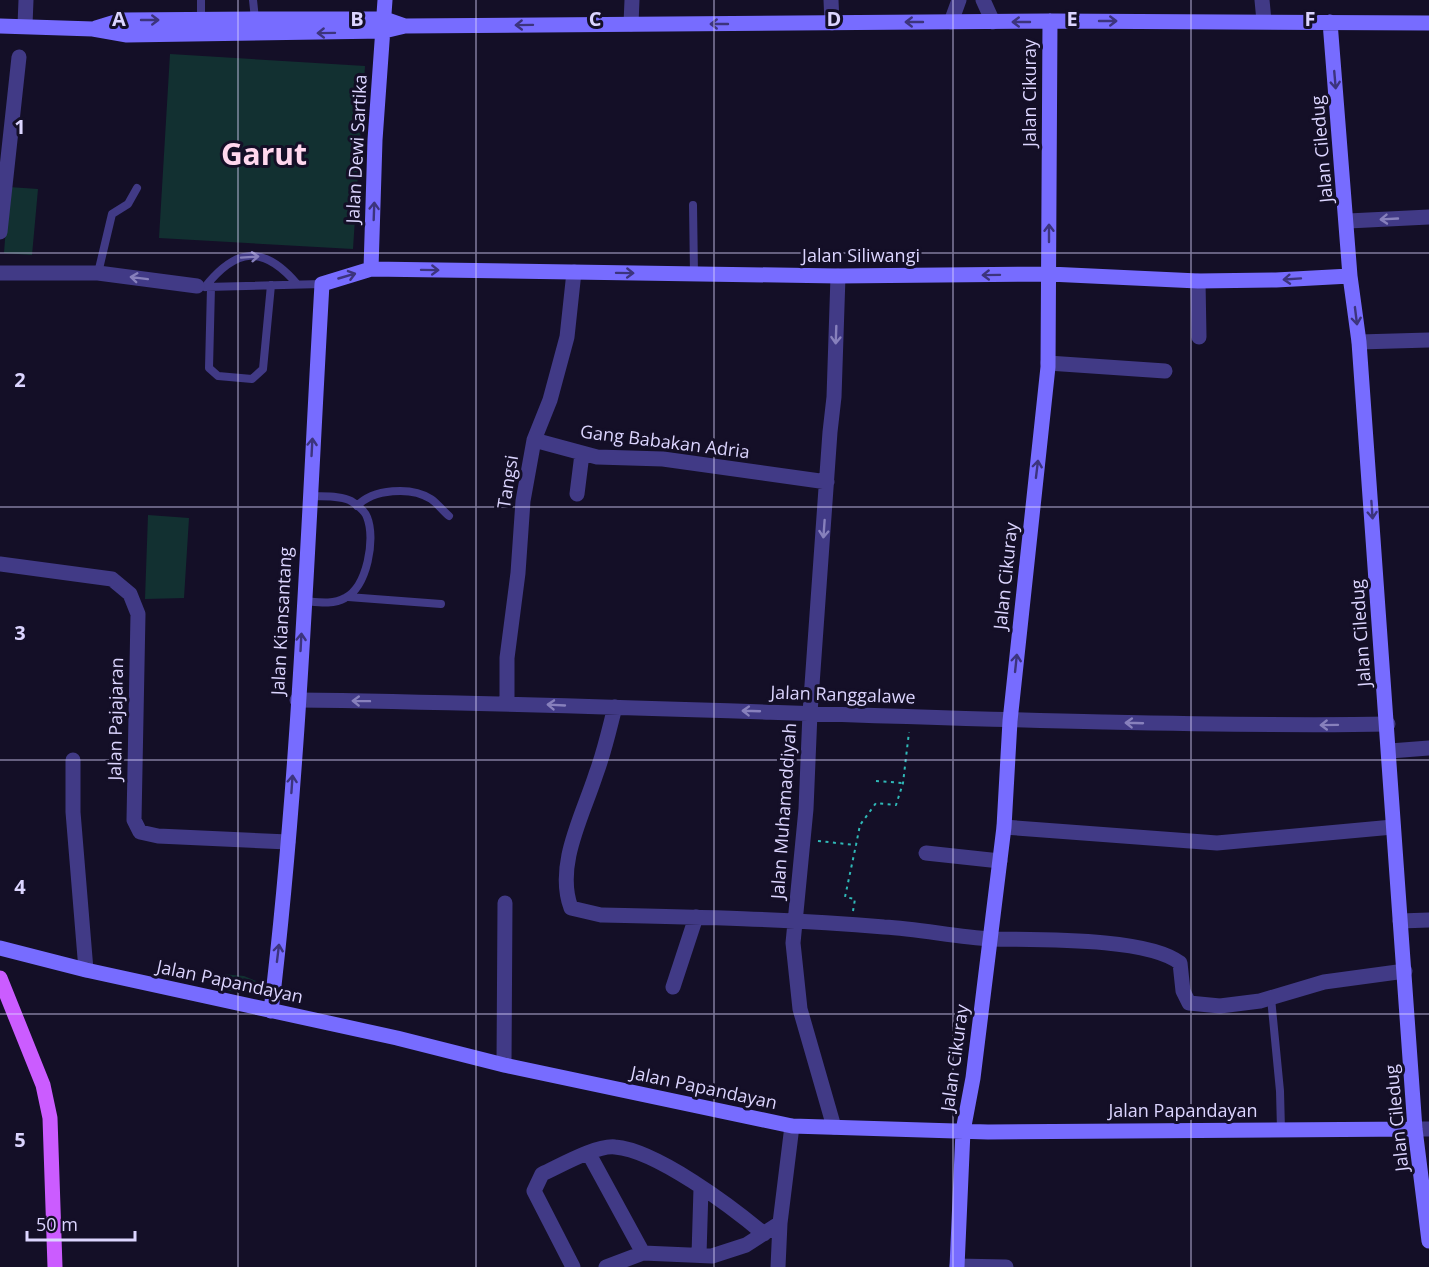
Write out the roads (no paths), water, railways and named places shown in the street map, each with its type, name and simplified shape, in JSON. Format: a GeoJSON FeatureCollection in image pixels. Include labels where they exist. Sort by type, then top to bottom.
{"type":"FeatureCollection","features":[{"type":"Feature","properties":{"kind":"main road"},"geometry":{"type":"LineString","coordinates":[[0,978],[43,1085],[50,1118],[55,1267]]}},
{"type":"Feature","properties":{"kind":"street"},"geometry":{"type":"LineString","coordinates":[[25,25],[26,0]]}},
{"type":"Feature","properties":{"kind":"street","name":"Jalan Dewi Sartika"},"geometry":{"type":"LineString","coordinates":[[371,269],[375,140],[385,0]]}},
{"type":"Feature","properties":{"kind":"street"},"geometry":{"type":"LineString","coordinates":[[631,24],[632,0]]}},
{"type":"Feature","properties":{"kind":"street"},"geometry":{"type":"LineString","coordinates":[[831,0],[832,23]]}},
{"type":"Feature","properties":{"kind":"street"},"geometry":{"type":"LineString","coordinates":[[951,22],[959,0]]}},
{"type":"Feature","properties":{"kind":"street"},"geometry":{"type":"LineString","coordinates":[[982,0],[993,22]]}},
{"type":"Feature","properties":{"kind":"street"},"geometry":{"type":"LineString","coordinates":[[1262,0],[1264,21]]}},
{"type":"Feature","properties":{"kind":"street"},"geometry":{"type":"LineString","coordinates":[[93,29],[122,20],[201,19],[255,19],[405,26],[1050,21],[1429,23]]}},
{"type":"Feature","properties":{"kind":"street","name":"Jalan Cikuray"},"geometry":{"type":"LineString","coordinates":[[957,1267],[963,1131],[991,939],[1004,827],[1010,721],[1048,363],[1050,21]]}},
{"type":"Feature","properties":{"kind":"street","name":"Jalan Ciledug"},"geometry":{"type":"LineString","coordinates":[[1330,22],[1348,221],[1350,276],[1359,342],[1390,752],[1400,921],[1422,1129],[1429,1233]]}},
{"type":"Feature","properties":{"kind":"street"},"geometry":{"type":"LineString","coordinates":[[0,26],[25,25],[93,29],[127,35],[200,36],[385,25]]}},
{"type":"Feature","properties":{"kind":"street"},"geometry":{"type":"LineString","coordinates":[[0,232],[2,187],[19,57]]}},
{"type":"Feature","properties":{"kind":"street"},"geometry":{"type":"LineString","coordinates":[[1348,221],[1429,217]]}},
{"type":"Feature","properties":{"kind":"street"},"geometry":{"type":"LineString","coordinates":[[322,284],[371,269]]}},
{"type":"Feature","properties":{"kind":"street","name":"Jalan Siliwangi"},"geometry":{"type":"LineString","coordinates":[[371,269],[838,276],[1049,274],[1198,281],[1350,276]]}},
{"type":"Feature","properties":{"kind":"street","name":"Tangsi"},"geometry":{"type":"LineString","coordinates":[[507,702],[507,658],[518,573],[523,501],[534,440],[550,400],[567,337],[574,272]]}},
{"type":"Feature","properties":{"kind":"street"},"geometry":{"type":"LineString","coordinates":[[0,273],[98,273],[204,286]]}},
{"type":"Feature","properties":{"kind":"street","name":"Jalan Muhamaddiyah"},"geometry":{"type":"LineString","coordinates":[[834,1127],[797,992],[793,943],[803,839],[810,713],[834,398],[838,276]]}},
{"type":"Feature","properties":{"kind":"street"},"geometry":{"type":"LineString","coordinates":[[1198,281],[1199,337]]}},
{"type":"Feature","properties":{"kind":"street","name":"Jalan Kiansantang"},"geometry":{"type":"LineString","coordinates":[[271,1011],[288,842],[322,284]]}},
{"type":"Feature","properties":{"kind":"street"},"geometry":{"type":"LineString","coordinates":[[1359,342],[1429,340]]}},
{"type":"Feature","properties":{"kind":"street"},"geometry":{"type":"LineString","coordinates":[[1048,363],[1165,372]]}},
{"type":"Feature","properties":{"kind":"street","name":"Gang Babakan Adria"},"geometry":{"type":"LineString","coordinates":[[534,440],[582,454],[663,459],[827,482]]}},
{"type":"Feature","properties":{"kind":"street"},"geometry":{"type":"LineString","coordinates":[[577,494],[582,454]]}},
{"type":"Feature","properties":{"kind":"street","name":"Jalan Pajajaran"},"geometry":{"type":"LineString","coordinates":[[0,564],[112,579],[130,594],[138,614],[134,820],[140,832],[158,836],[288,842]]}},
{"type":"Feature","properties":{"kind":"street","name":"Jalan Ranggalawe"},"geometry":{"type":"LineString","coordinates":[[297,700],[507,702],[1010,721],[1278,727],[1388,724]]}},
{"type":"Feature","properties":{"kind":"street"},"geometry":{"type":"LineString","coordinates":[[615,707],[597,772],[572,844],[566,889],[571,908],[601,915],[851,925],[991,939],[1057,940],[1133,947],[1166,955],[1180,963],[1183,991],[1189,1003],[1220,1006],[1271,998],[1324,982],[1405,971]]}},
{"type":"Feature","properties":{"kind":"street"},"geometry":{"type":"LineString","coordinates":[[1390,752],[1429,747]]}},
{"type":"Feature","properties":{"kind":"street"},"geometry":{"type":"LineString","coordinates":[[73,760],[73,812],[86,970]]}},
{"type":"Feature","properties":{"kind":"street"},"geometry":{"type":"LineString","coordinates":[[1004,827],[1217,843],[1393,828]]}},
{"type":"Feature","properties":{"kind":"street"},"geometry":{"type":"LineString","coordinates":[[926,853],[1000,861]]}},
{"type":"Feature","properties":{"kind":"street"},"geometry":{"type":"LineString","coordinates":[[504,1065],[505,903]]}},
{"type":"Feature","properties":{"kind":"street"},"geometry":{"type":"LineString","coordinates":[[673,987],[696,917]]}},
{"type":"Feature","properties":{"kind":"street"},"geometry":{"type":"LineString","coordinates":[[1400,921],[1429,920]]}},
{"type":"Feature","properties":{"kind":"street","name":"Jalan Papandayan"},"geometry":{"type":"LineString","coordinates":[[0,948],[86,970],[397,1038],[504,1065],[792,1126],[963,1131],[1422,1129]]}},
{"type":"Feature","properties":{"kind":"street"},"geometry":{"type":"LineString","coordinates":[[778,1267],[780,1224],[792,1126]]}},
{"type":"Feature","properties":{"kind":"street"},"geometry":{"type":"LineString","coordinates":[[573,1267],[534,1191],[542,1174],[602,1148],[614,1147],[644,1153],[731,1206],[765,1234]]}},
{"type":"Feature","properties":{"kind":"street"},"geometry":{"type":"LineString","coordinates":[[589,1154],[643,1254]]}},
{"type":"Feature","properties":{"kind":"street"},"geometry":{"type":"LineString","coordinates":[[694,1259],[702,1188]]}},
{"type":"Feature","properties":{"kind":"street"},"geometry":{"type":"LineString","coordinates":[[606,1267],[643,1254],[694,1259],[712,1256],[746,1245],[780,1224]]}},
{"type":"Feature","properties":{"kind":"street"},"geometry":{"type":"LineString","coordinates":[[957,1267],[1006,1267]]}},
{"type":"Feature","properties":{"kind":"lane"},"geometry":{"type":"LineString","coordinates":[[200,36],[201,0]]}},
{"type":"Feature","properties":{"kind":"lane"},"geometry":{"type":"LineString","coordinates":[[253,0],[255,19]]}},
{"type":"Feature","properties":{"kind":"lane"},"geometry":{"type":"LineString","coordinates":[[98,273],[112,214],[128,204],[137,188]]}},
{"type":"Feature","properties":{"kind":"lane"},"geometry":{"type":"LineString","coordinates":[[693,205],[694,274]]}},
{"type":"Feature","properties":{"kind":"lane"},"geometry":{"type":"LineString","coordinates":[[204,286],[236,258],[260,256],[275,263],[297,284]]}},
{"type":"Feature","properties":{"kind":"lane"},"geometry":{"type":"LineString","coordinates":[[204,286],[322,284]]}},
{"type":"Feature","properties":{"kind":"lane"},"geometry":{"type":"LineString","coordinates":[[204,286],[209,368],[218,376],[252,379],[263,369],[271,285]]}},
{"type":"Feature","properties":{"kind":"lane"},"geometry":{"type":"LineString","coordinates":[[357,506],[366,497],[386,492],[416,494],[431,499],[449,516]]}},
{"type":"Feature","properties":{"kind":"lane"},"geometry":{"type":"LineString","coordinates":[[303,602],[339,601],[348,597],[366,575],[369,550],[367,517],[357,506],[349,499],[309,496]]}},
{"type":"Feature","properties":{"kind":"lane"},"geometry":{"type":"LineString","coordinates":[[348,597],[441,604]]}},
{"type":"Feature","properties":{"kind":"lane"},"geometry":{"type":"LineString","coordinates":[[1271,998],[1280,1091],[1281,1130]]}},
{"type":"Feature","properties":{"kind":"district","name":"Garut"},"geometry":{"type":"Point","coordinates":[264,155]}}]}
